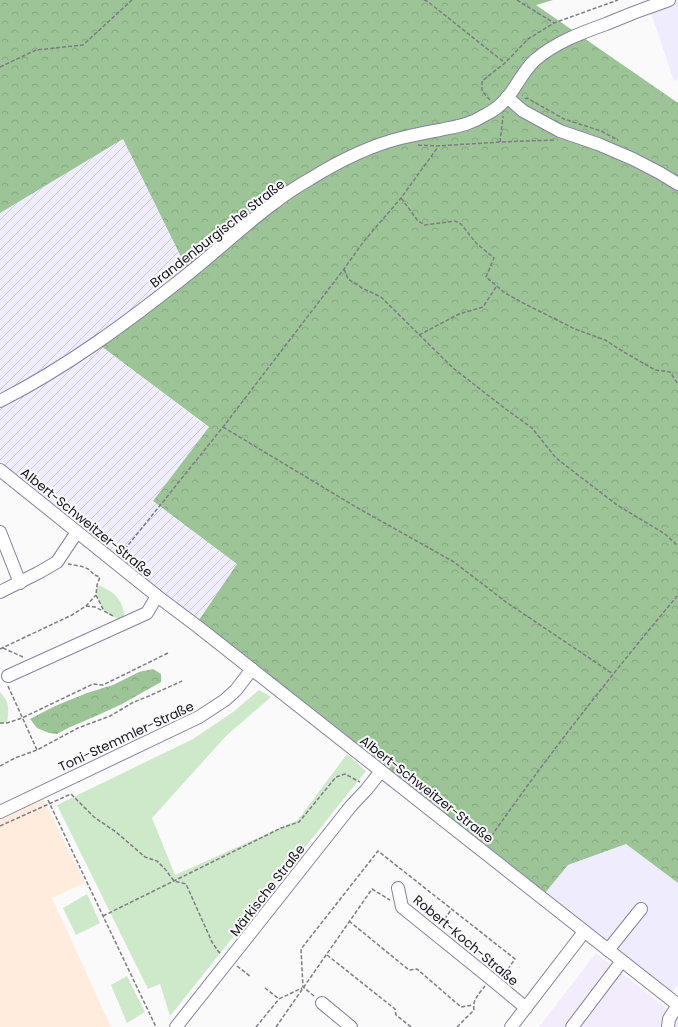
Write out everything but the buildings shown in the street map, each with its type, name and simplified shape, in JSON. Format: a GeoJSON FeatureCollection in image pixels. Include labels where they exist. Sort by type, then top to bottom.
{"type":"FeatureCollection","features":[{"type":"Feature","properties":{"kind":"street","name":"Brandenburgische Straße"},"geometry":{"type":"LineString","coordinates":[[0,401],[56,369],[97,343],[190,273],[254,218],[311,178],[374,146],[461,126],[500,113],[512,101],[530,65],[554,46],[571,37],[669,0]]}},
{"type":"Feature","properties":{"kind":"street"},"geometry":{"type":"LineString","coordinates":[[512,101],[523,111],[560,131],[598,144],[633,159],[678,184]]}},
{"type":"Feature","properties":{"kind":"street","name":"Albert-Schweitzer-Straße"},"geometry":{"type":"LineString","coordinates":[[0,470],[157,596],[252,669],[678,1005]]}},
{"type":"Feature","properties":{"kind":"street"},"geometry":{"type":"LineString","coordinates":[[0,532],[20,583]]}},
{"type":"Feature","properties":{"kind":"street"},"geometry":{"type":"LineString","coordinates":[[0,592],[38,574],[56,562],[77,532]]}},
{"type":"Feature","properties":{"kind":"street"},"geometry":{"type":"LineString","coordinates":[[6,680],[33,664],[146,613],[157,596]]}},
{"type":"Feature","properties":{"kind":"street","name":"Toni-Stemmler-Straße"},"geometry":{"type":"LineString","coordinates":[[0,812],[199,717],[225,700],[236,690],[252,669]]}},
{"type":"Feature","properties":{"kind":"street","name":"Märkische Straße"},"geometry":{"type":"LineString","coordinates":[[176,1027],[351,806],[381,771]]}},
{"type":"Feature","properties":{"kind":"street","name":"Robert-Koch-Straße"},"geometry":{"type":"LineString","coordinates":[[398,888],[402,907],[526,1008]]}},
{"type":"Feature","properties":{"kind":"street"},"geometry":{"type":"LineString","coordinates":[[608,950],[641,909]]}},
{"type":"Feature","properties":{"kind":"street"},"geometry":{"type":"LineString","coordinates":[[511,1027],[584,932]]}},
{"type":"Feature","properties":{"kind":"street"},"geometry":{"type":"LineString","coordinates":[[572,1027],[622,961]]}},
{"type":"Feature","properties":{"kind":"street"},"geometry":{"type":"LineString","coordinates":[[322,1003],[344,1025]]}},
{"type":"Feature","properties":{"kind":"street"},"geometry":{"type":"LineString","coordinates":[[668,1027],[669,1019],[678,1005]]}},
{"type":"Feature","properties":{"kind":"path"},"geometry":{"type":"LineString","coordinates":[[0,67],[36,50],[83,45],[132,0]]}},
{"type":"Feature","properties":{"kind":"path"},"geometry":{"type":"LineString","coordinates":[[424,0],[505,63]]}},
{"type":"Feature","properties":{"kind":"path"},"geometry":{"type":"LineString","coordinates":[[517,0],[554,23]]}},
{"type":"Feature","properties":{"kind":"path"},"geometry":{"type":"LineString","coordinates":[[500,142],[500,113],[482,91],[482,81],[505,63],[528,39],[554,23],[618,0]]}},
{"type":"Feature","properties":{"kind":"path"},"geometry":{"type":"LineString","coordinates":[[500,113],[512,101],[527,98],[564,119],[601,131],[621,142]]}},
{"type":"Feature","properties":{"kind":"path"},"geometry":{"type":"LineString","coordinates":[[417,145],[438,146],[556,140]]}},
{"type":"Feature","properties":{"kind":"path"},"geometry":{"type":"LineString","coordinates":[[115,562],[223,427],[364,241],[401,198],[438,146]]}},
{"type":"Feature","properties":{"kind":"path"},"geometry":{"type":"LineString","coordinates":[[401,198],[418,221],[425,225],[455,221],[461,224],[476,243],[494,258],[486,277],[505,293],[575,329],[605,340],[655,370],[670,372],[678,384]]}},
{"type":"Feature","properties":{"kind":"path"},"geometry":{"type":"LineString","coordinates":[[344,269],[348,279],[381,297],[454,368],[532,428],[556,458],[617,505],[665,534],[678,546]]}},
{"type":"Feature","properties":{"kind":"path"},"geometry":{"type":"LineString","coordinates":[[420,335],[459,314],[483,307],[496,286]]}},
{"type":"Feature","properties":{"kind":"path"},"geometry":{"type":"LineString","coordinates":[[223,427],[356,507],[454,562],[506,602],[613,674]]}},
{"type":"Feature","properties":{"kind":"path"},"geometry":{"type":"LineString","coordinates":[[56,562],[88,568],[94,576],[100,577],[96,595],[104,611]]}},
{"type":"Feature","properties":{"kind":"path"},"geometry":{"type":"LineString","coordinates":[[0,649],[72,615],[86,606],[96,595]]}},
{"type":"Feature","properties":{"kind":"path"},"geometry":{"type":"LineString","coordinates":[[487,842],[517,798],[613,674],[678,595]]}},
{"type":"Feature","properties":{"kind":"path"},"geometry":{"type":"LineString","coordinates":[[86,606],[95,607],[111,616],[124,619],[126,623]]}},
{"type":"Feature","properties":{"kind":"path"},"geometry":{"type":"LineString","coordinates":[[3,648],[26,658],[33,664]]}},
{"type":"Feature","properties":{"kind":"path"},"geometry":{"type":"LineString","coordinates":[[0,723],[7,723],[22,718],[93,684],[103,685],[168,653]]}},
{"type":"Feature","properties":{"kind":"path"},"geometry":{"type":"LineString","coordinates":[[6,680],[37,750]]}},
{"type":"Feature","properties":{"kind":"path"},"geometry":{"type":"LineString","coordinates":[[0,766],[15,758],[37,750],[78,728],[110,716],[134,702],[182,681]]}},
{"type":"Feature","properties":{"kind":"path"},"geometry":{"type":"LineString","coordinates":[[102,916],[281,828],[299,822],[336,777],[345,774],[359,781],[367,789]]}},
{"type":"Feature","properties":{"kind":"path"},"geometry":{"type":"LineString","coordinates":[[44,790],[102,916],[156,1027]]}},
{"type":"Feature","properties":{"kind":"path"},"geometry":{"type":"LineString","coordinates":[[0,826],[71,794],[94,817],[116,832],[145,857],[157,860],[166,869],[174,881],[186,884],[212,942],[218,951],[251,977]]}},
{"type":"Feature","properties":{"kind":"path"},"geometry":{"type":"LineString","coordinates":[[276,1027],[372,889],[402,907]]}},
{"type":"Feature","properties":{"kind":"path"},"geometry":{"type":"LineString","coordinates":[[434,933],[451,910]]}},
{"type":"Feature","properties":{"kind":"path"},"geometry":{"type":"LineString","coordinates":[[349,921],[409,970],[417,970],[461,1007],[473,1005]]}},
{"type":"Feature","properties":{"kind":"path"},"geometry":{"type":"LineString","coordinates":[[327,955],[394,1009],[396,1015],[411,1027]]}},
{"type":"Feature","properties":{"kind":"path"},"geometry":{"type":"LineString","coordinates":[[457,1027],[474,1010],[474,1000],[490,978]]}},
{"type":"Feature","properties":{"kind":"path"},"geometry":{"type":"LineString","coordinates":[[256,1027],[279,998],[303,987]]}},
{"type":"Feature","properties":{"kind":"path"},"geometry":{"type":"LineString","coordinates":[[303,987],[322,1003]]}},
{"type":"Feature","properties":{"kind":"path"},"geometry":{"type":"LineString","coordinates":[[264,988],[279,998]]}},
{"type":"Feature","properties":{"kind":"shaded area"},"geometry":{"type":"Polygon","coordinates":[[[669,0],[678,0],[678,79],[674,81],[649,7],[669,0]]]}},
{"type":"Feature","properties":{"kind":"shaded area"},"geometry":{"type":"Polygon","coordinates":[[[123,139],[189,273],[97,343],[209,428],[153,501],[237,564],[199,620],[197,626],[0,470],[0,213],[123,139]]]}},
{"type":"Feature","properties":{"kind":"shaded area"},"geometry":{"type":"Polygon","coordinates":[[[40,793],[85,883],[52,898],[111,1027],[0,1027],[0,812],[40,793]]]}},
{"type":"Feature","properties":{"kind":"shaded area"},"geometry":{"type":"Polygon","coordinates":[[[626,844],[678,883],[678,984],[671,994],[545,893],[568,865],[626,844]]]}},
{"type":"Feature","properties":{"kind":"shaded area"},"geometry":{"type":"Polygon","coordinates":[[[596,953],[678,1017],[678,1027],[539,1027],[596,953]]]}},
{"type":"Feature","properties":{"kind":"green space"},"geometry":{"type":"Polygon","coordinates":[[[0,0],[553,0],[536,5],[678,103],[678,883],[626,844],[568,865],[545,893],[197,626],[199,620],[237,564],[153,501],[209,427],[97,343],[189,273],[123,139],[0,213],[0,0]]]}},
{"type":"Feature","properties":{"kind":"green space"},"geometry":{"type":"Polygon","coordinates":[[[97,585],[113,593],[117,597],[124,613],[124,619],[111,616],[106,612],[98,599],[97,585]]]}},
{"type":"Feature","properties":{"kind":"green space"},"geometry":{"type":"Polygon","coordinates":[[[153,669],[161,674],[161,682],[122,704],[57,734],[49,733],[37,728],[30,719],[55,706],[87,693],[113,685],[139,672],[153,669]]]}},
{"type":"Feature","properties":{"kind":"green space"},"geometry":{"type":"Polygon","coordinates":[[[259,690],[271,697],[226,736],[152,818],[175,875],[298,820],[347,754],[366,771],[170,1016],[160,984],[148,989],[57,805],[193,739],[233,712],[259,690]]]}},
{"type":"Feature","properties":{"kind":"green space"},"geometry":{"type":"Polygon","coordinates":[[[0,692],[6,700],[8,706],[7,723],[0,723],[0,692]]]}},
{"type":"Feature","properties":{"kind":"green space"},"geometry":{"type":"Polygon","coordinates":[[[87,894],[100,923],[76,935],[63,908],[87,894]]]}},
{"type":"Feature","properties":{"kind":"green space"},"geometry":{"type":"Polygon","coordinates":[[[127,976],[145,1012],[127,1023],[111,985],[127,976]]]}}]}
